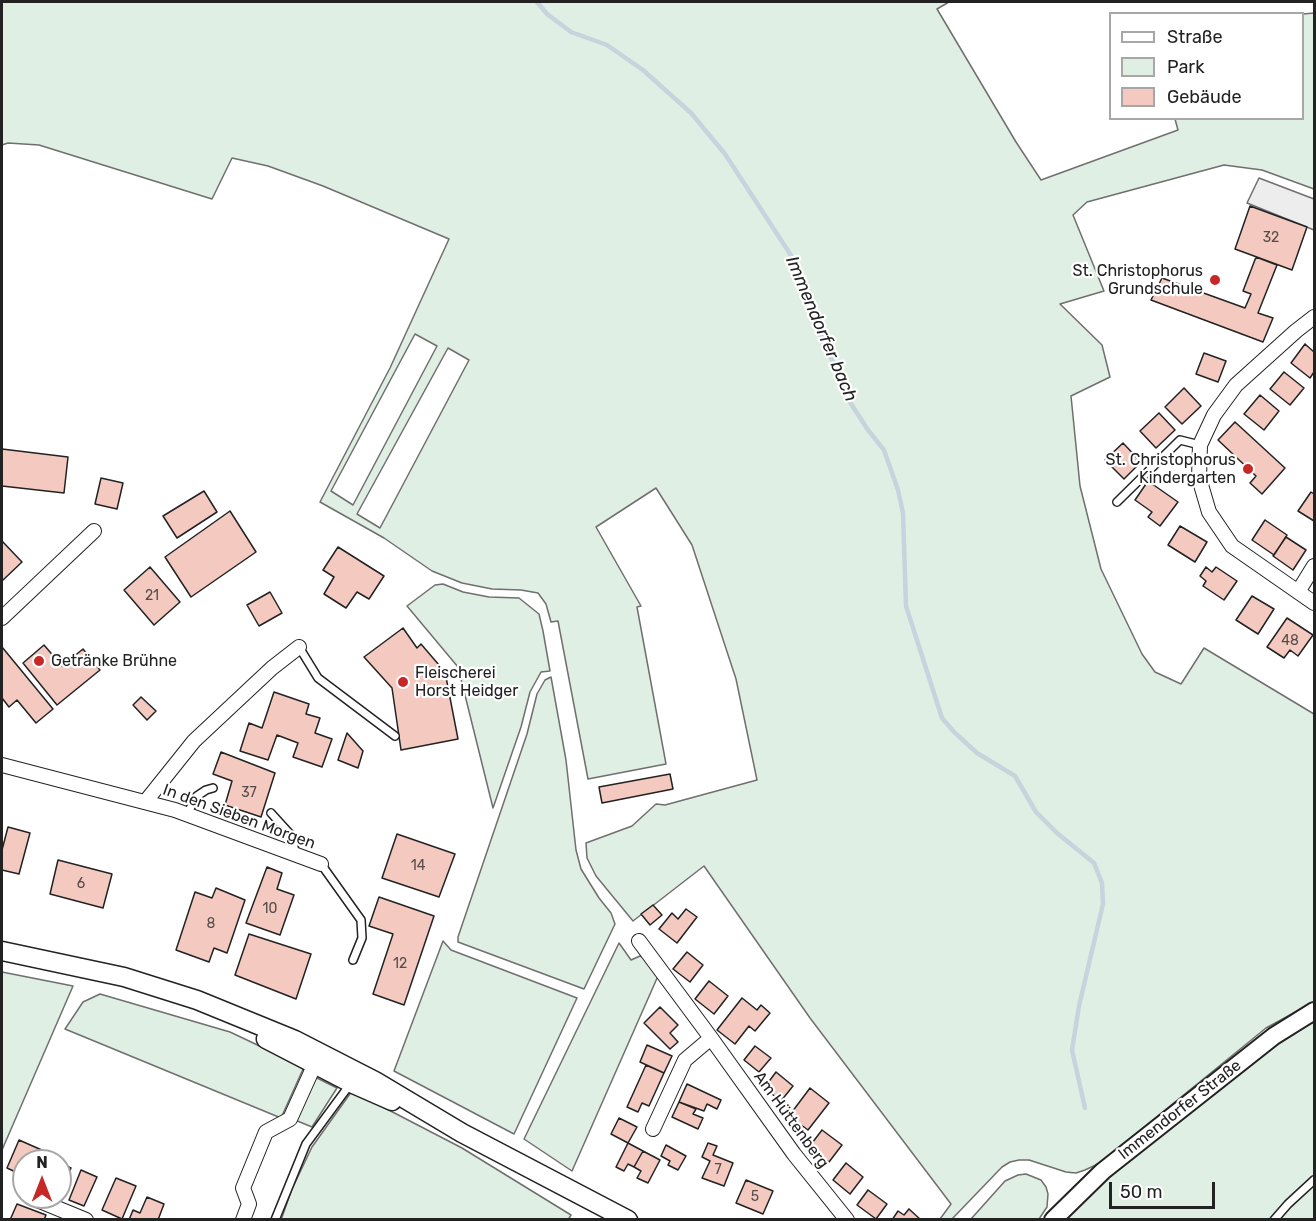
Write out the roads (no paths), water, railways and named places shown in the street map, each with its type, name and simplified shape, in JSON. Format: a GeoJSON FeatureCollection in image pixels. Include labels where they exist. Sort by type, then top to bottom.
{"type":"FeatureCollection","features":[{"type":"Feature","properties":{"kind":"main road"},"geometry":{"type":"LineString","coordinates":[[2,951],[124,977],[230,1013],[317,1058],[351,1083],[435,1123],[462,1133]]}},
{"type":"Feature","properties":{"kind":"main road"},"geometry":{"type":"LineString","coordinates":[[2,961],[106,984],[195,1011],[375,1081],[462,1133],[628,1220]]}},
{"type":"Feature","properties":{"kind":"street"},"geometry":{"type":"LineString","coordinates":[[1314,317],[1236,385],[1214,415],[1200,445],[1199,478],[1209,512],[1232,546],[1314,603]]}},
{"type":"Feature","properties":{"kind":"street"},"geometry":{"type":"LineString","coordinates":[[2,618],[94,531]]}},
{"type":"Feature","properties":{"kind":"street"},"geometry":{"type":"LineString","coordinates":[[1298,592],[1314,566]]}},
{"type":"Feature","properties":{"kind":"street","name":"In den Sieben Morgen"},"geometry":{"type":"LineString","coordinates":[[146,801],[194,741],[272,668],[299,647]]}},
{"type":"Feature","properties":{"kind":"street","name":"In den Sieben Morgen"},"geometry":{"type":"LineString","coordinates":[[2,765],[146,801],[321,864]]}},
{"type":"Feature","properties":{"kind":"street","name":"Am Hüttenberg"},"geometry":{"type":"LineString","coordinates":[[639,941],[794,1154],[847,1220]]}},
{"type":"Feature","properties":{"kind":"street","name":"Immendorfer Straße"},"geometry":{"type":"LineString","coordinates":[[1053,1220],[1088,1184],[1120,1157],[1274,1035],[1314,1011]]}},
{"type":"Feature","properties":{"kind":"street"},"geometry":{"type":"LineString","coordinates":[[653,1129],[685,1060],[711,1038]]}},
{"type":"Feature","properties":{"kind":"street"},"geometry":{"type":"LineString","coordinates":[[243,1220],[249,1204],[243,1188],[266,1132],[290,1119],[317,1058]]}},
{"type":"Feature","properties":{"kind":"street"},"geometry":{"type":"LineString","coordinates":[[61,1215],[86,1220]]}},
{"type":"Feature","properties":{"kind":"lane"},"geometry":{"type":"LineString","coordinates":[[1117,502],[1180,440],[1200,445]]}},
{"type":"Feature","properties":{"kind":"lane"},"geometry":{"type":"LineString","coordinates":[[299,647],[318,678],[395,736]]}},
{"type":"Feature","properties":{"kind":"lane"},"geometry":{"type":"LineString","coordinates":[[187,814],[197,796],[213,788]]}},
{"type":"Feature","properties":{"kind":"lane"},"geometry":{"type":"LineString","coordinates":[[271,813],[291,835],[296,855]]}},
{"type":"Feature","properties":{"kind":"lane"},"geometry":{"type":"LineString","coordinates":[[321,864],[362,920],[362,938],[353,960]]}},
{"type":"Feature","properties":{"kind":"lane"},"geometry":{"type":"LineString","coordinates":[[275,1220],[306,1144],[351,1083]]}},
{"type":"Feature","properties":{"kind":"lane"},"geometry":{"type":"LineString","coordinates":[[1274,1220],[1288,1203],[1314,1180]]}},
{"type":"Feature","properties":{"kind":"waterway","name":"Immendorfer bach"},"geometry":{"type":"LineString","coordinates":[[537,2],[547,14],[571,32],[607,45],[643,70],[691,113],[725,154],[794,260],[806,285],[808,307],[837,371],[844,393],[884,450],[898,490],[903,513],[906,606],[942,718],[977,753],[1015,776],[1036,812],[1057,833],[1094,863],[1102,883],[1103,904],[1079,1006],[1072,1050],[1085,1108]]}},
{"type":"Feature","properties":{"kind":"place","name":"St. Christophorus Grundschule"},"geometry":{"type":"Point","coordinates":[1215,280]}},
{"type":"Feature","properties":{"kind":"place","name":"St. Christophorus Kindergarten"},"geometry":{"type":"Point","coordinates":[1248,469]}},
{"type":"Feature","properties":{"kind":"place","name":"Getränke Brühne"},"geometry":{"type":"Point","coordinates":[39,661]}},
{"type":"Feature","properties":{"kind":"place","name":"Fleischerei Horst Heidger"},"geometry":{"type":"Point","coordinates":[403,682]}}]}
